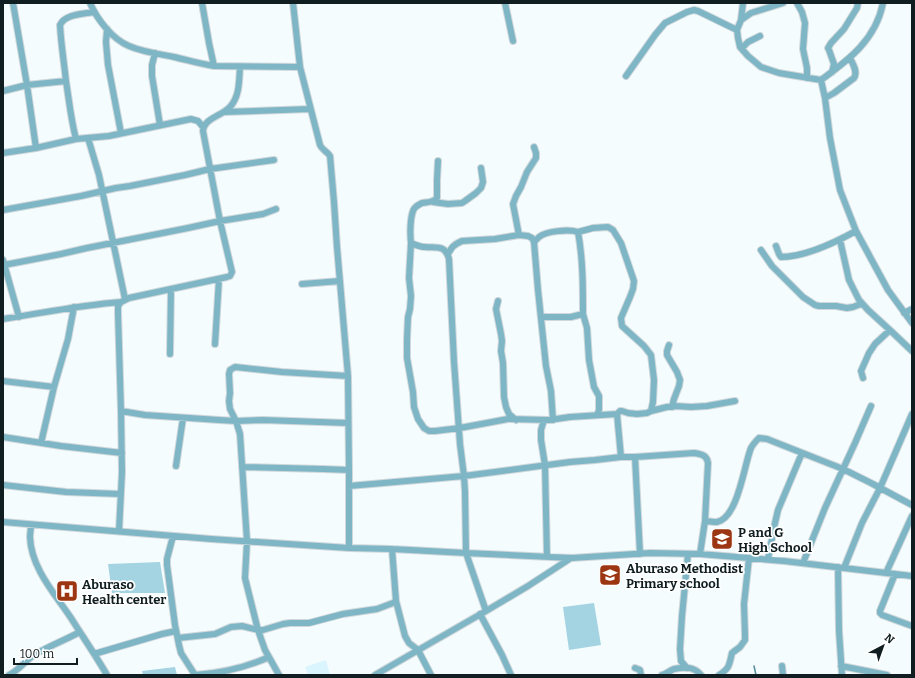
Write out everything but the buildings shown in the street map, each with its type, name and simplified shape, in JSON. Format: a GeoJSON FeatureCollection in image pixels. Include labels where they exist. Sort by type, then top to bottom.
{"type":"FeatureCollection","features":[{"type":"Feature","properties":{"kind":"street"},"geometry":{"type":"LineString","coordinates":[[13,3],[36,148]]}},
{"type":"Feature","properties":{"kind":"street"},"geometry":{"type":"LineString","coordinates":[[90,3],[94,12],[107,29],[128,46],[214,66],[300,67]]}},
{"type":"Feature","properties":{"kind":"street"},"geometry":{"type":"LineString","coordinates":[[202,3],[214,66]]}},
{"type":"Feature","properties":{"kind":"street"},"geometry":{"type":"LineString","coordinates":[[293,3],[300,67],[310,109],[320,147],[330,156],[348,376],[349,548]]}},
{"type":"Feature","properties":{"kind":"street"},"geometry":{"type":"LineString","coordinates":[[505,3],[513,41]]}},
{"type":"Feature","properties":{"kind":"street"},"geometry":{"type":"LineString","coordinates":[[691,3],[694,10]]}},
{"type":"Feature","properties":{"kind":"street"},"geometry":{"type":"LineString","coordinates":[[743,3],[741,20],[737,30],[742,48],[748,56],[761,67],[779,73],[821,80],[850,58],[868,38],[881,15],[884,3]]}},
{"type":"Feature","properties":{"kind":"street"},"geometry":{"type":"LineString","coordinates":[[741,20],[765,8],[783,3]]}},
{"type":"Feature","properties":{"kind":"street"},"geometry":{"type":"LineString","coordinates":[[797,3],[806,23],[803,49],[807,68],[807,78]]}},
{"type":"Feature","properties":{"kind":"street"},"geometry":{"type":"LineString","coordinates":[[832,72],[834,64],[828,48],[844,28],[858,3]]}},
{"type":"Feature","properties":{"kind":"street"},"geometry":{"type":"LineString","coordinates":[[626,76],[655,34],[665,23],[687,12],[694,10],[703,13],[737,30]]}},
{"type":"Feature","properties":{"kind":"street"},"geometry":{"type":"LineString","coordinates":[[76,139],[72,124],[60,25],[62,21],[72,16],[94,12]]}},
{"type":"Feature","properties":{"kind":"street"},"geometry":{"type":"LineString","coordinates":[[107,29],[106,42],[108,65],[121,133]]}},
{"type":"Feature","properties":{"kind":"street"},"geometry":{"type":"LineString","coordinates":[[742,48],[748,42],[760,36]]}},
{"type":"Feature","properties":{"kind":"street"},"geometry":{"type":"LineString","coordinates":[[155,53],[152,65],[152,76],[160,126]]}},
{"type":"Feature","properties":{"kind":"street"},"geometry":{"type":"LineString","coordinates":[[825,98],[834,93],[856,75],[856,71],[850,58]]}},
{"type":"Feature","properties":{"kind":"street"},"geometry":{"type":"LineString","coordinates":[[203,127],[207,122],[231,106],[238,91],[240,67]]}},
{"type":"Feature","properties":{"kind":"street"},"geometry":{"type":"LineString","coordinates":[[821,80],[840,190],[856,231],[888,290],[912,323]]}},
{"type":"Feature","properties":{"kind":"street"},"geometry":{"type":"LineString","coordinates":[[3,91],[27,85],[66,81]]}},
{"type":"Feature","properties":{"kind":"street"},"geometry":{"type":"LineString","coordinates":[[224,112],[310,109]]}},
{"type":"Feature","properties":{"kind":"street"},"geometry":{"type":"LineString","coordinates":[[3,153],[36,148],[76,139],[109,136],[191,119],[198,121],[203,127],[220,221],[232,272],[230,276],[219,279],[171,288],[123,300],[3,319]]}},
{"type":"Feature","properties":{"kind":"street"},"geometry":{"type":"LineString","coordinates":[[88,138],[99,176],[114,243],[123,300],[118,306],[122,453],[119,531]]}},
{"type":"Feature","properties":{"kind":"street"},"geometry":{"type":"LineString","coordinates":[[519,235],[513,204],[527,172],[536,158],[534,147]]}},
{"type":"Feature","properties":{"kind":"street"},"geometry":{"type":"LineString","coordinates":[[3,210],[102,192],[210,168],[274,160]]}},
{"type":"Feature","properties":{"kind":"street"},"geometry":{"type":"LineString","coordinates":[[433,202],[437,198],[438,161]]}},
{"type":"Feature","properties":{"kind":"street"},"geometry":{"type":"LineString","coordinates":[[481,168],[483,182],[481,188],[465,202],[448,204],[433,202],[416,206],[413,211],[410,236],[409,278],[411,296],[408,317],[407,358],[414,407],[418,419],[424,428],[435,431],[508,420],[553,420],[570,417],[617,414],[620,411],[638,414],[672,407],[707,406],[735,401]]}},
{"type":"Feature","properties":{"kind":"street"},"geometry":{"type":"LineString","coordinates":[[19,317],[4,262],[61,254],[220,221],[263,214],[276,209]]}},
{"type":"Feature","properties":{"kind":"street"},"geometry":{"type":"LineString","coordinates":[[534,242],[543,234],[568,230],[575,230],[578,232],[594,228],[608,227],[613,230],[621,242],[634,281],[630,297],[621,318],[622,326],[644,346],[651,355],[654,380],[651,411]]}},
{"type":"Feature","properties":{"kind":"street"},"geometry":{"type":"LineString","coordinates":[[776,246],[781,257],[788,257],[840,240],[856,231]]}},
{"type":"Feature","properties":{"kind":"street"},"geometry":{"type":"LineString","coordinates":[[578,232],[581,260],[583,314],[587,328],[589,360],[594,387],[599,396],[599,410],[597,415]]}},
{"type":"Feature","properties":{"kind":"street"},"geometry":{"type":"LineString","coordinates":[[448,254],[456,243],[462,241],[495,239],[519,235],[532,238],[534,242],[546,366],[551,391],[553,420]]}},
{"type":"Feature","properties":{"kind":"street"},"geometry":{"type":"LineString","coordinates":[[840,240],[849,280],[861,304],[912,351]]}},
{"type":"Feature","properties":{"kind":"street"},"geometry":{"type":"LineString","coordinates":[[411,243],[424,247],[440,247],[448,254],[454,362],[464,476],[466,553],[483,613],[511,675]]}},
{"type":"Feature","properties":{"kind":"street"},"geometry":{"type":"LineString","coordinates":[[761,250],[772,266],[803,297],[815,305],[847,308],[861,304]]}},
{"type":"Feature","properties":{"kind":"street"},"geometry":{"type":"LineString","coordinates":[[215,344],[219,279]]}},
{"type":"Feature","properties":{"kind":"street"},"geometry":{"type":"LineString","coordinates":[[302,284],[340,281]]}},
{"type":"Feature","properties":{"kind":"street"},"geometry":{"type":"LineString","coordinates":[[170,354],[171,288]]}},
{"type":"Feature","properties":{"kind":"street"},"geometry":{"type":"LineString","coordinates":[[498,301],[496,309],[502,334],[501,351],[503,363],[504,397],[509,414],[516,420]]}},
{"type":"Feature","properties":{"kind":"street"},"geometry":{"type":"LineString","coordinates":[[41,443],[54,387],[68,338],[74,307]]}},
{"type":"Feature","properties":{"kind":"street"},"geometry":{"type":"LineString","coordinates":[[904,313],[912,310]]}},
{"type":"Feature","properties":{"kind":"street"},"geometry":{"type":"LineString","coordinates":[[542,317],[571,317],[583,314]]}},
{"type":"Feature","properties":{"kind":"street"},"geometry":{"type":"LineString","coordinates":[[863,378],[861,371],[869,353],[875,344],[890,330]]}},
{"type":"Feature","properties":{"kind":"street"},"geometry":{"type":"LineString","coordinates":[[669,345],[667,355],[680,380],[672,407]]}},
{"type":"Feature","properties":{"kind":"street"},"geometry":{"type":"LineString","coordinates":[[279,675],[265,650],[258,630],[245,578],[246,541],[240,434],[230,409],[229,374],[230,370],[235,367],[282,372],[348,376]]}},
{"type":"Feature","properties":{"kind":"street"},"geometry":{"type":"LineString","coordinates":[[3,381],[54,387]]}},
{"type":"Feature","properties":{"kind":"street"},"geometry":{"type":"LineString","coordinates":[[803,563],[825,508],[871,406]]}},
{"type":"Feature","properties":{"kind":"street"},"geometry":{"type":"LineString","coordinates":[[121,411],[183,418],[236,421],[263,420],[348,423]]}},
{"type":"Feature","properties":{"kind":"street"},"geometry":{"type":"LineString","coordinates":[[617,414],[621,457]]}},
{"type":"Feature","properties":{"kind":"street"},"geometry":{"type":"LineString","coordinates":[[842,675],[839,631],[841,568],[880,488],[912,414]]}},
{"type":"Feature","properties":{"kind":"street"},"geometry":{"type":"LineString","coordinates":[[176,466],[183,418]]}},
{"type":"Feature","properties":{"kind":"street"},"geometry":{"type":"LineString","coordinates":[[544,420],[541,430],[541,440],[545,464],[547,557]]}},
{"type":"Feature","properties":{"kind":"street"},"geometry":{"type":"LineString","coordinates":[[906,430],[912,433]]}},
{"type":"Feature","properties":{"kind":"street"},"geometry":{"type":"LineString","coordinates":[[3,437],[122,453]]}},
{"type":"Feature","properties":{"kind":"street"},"geometry":{"type":"LineString","coordinates":[[705,521],[716,522],[726,517],[731,511],[751,449],[759,438],[767,439],[843,470],[912,505]]}},
{"type":"Feature","properties":{"kind":"street"},"geometry":{"type":"LineString","coordinates":[[349,486],[464,476],[516,470],[545,464],[621,457],[694,453],[701,454],[705,456],[708,463],[705,521],[700,554]]}},
{"type":"Feature","properties":{"kind":"street"},"geometry":{"type":"LineString","coordinates":[[768,559],[778,510],[802,453]]}},
{"type":"Feature","properties":{"kind":"street"},"geometry":{"type":"LineString","coordinates":[[635,457],[640,554]]}},
{"type":"Feature","properties":{"kind":"street"},"geometry":{"type":"LineString","coordinates":[[242,467],[349,470]]}},
{"type":"Feature","properties":{"kind":"street"},"geometry":{"type":"LineString","coordinates":[[3,485],[66,492],[120,494]]}},
{"type":"Feature","properties":{"kind":"street"},"geometry":{"type":"LineString","coordinates":[[886,573],[912,516]]}},
{"type":"Feature","properties":{"kind":"street"},"geometry":{"type":"LineString","coordinates":[[3,522],[173,536],[349,548],[572,558],[640,554],[700,554],[768,559],[912,576]]}},
{"type":"Feature","properties":{"kind":"street"},"geometry":{"type":"LineString","coordinates":[[31,525],[30,538],[32,550],[38,566],[52,591],[107,675]]}},
{"type":"Feature","properties":{"kind":"street"},"geometry":{"type":"LineString","coordinates":[[173,536],[167,559],[167,565],[176,632],[182,653],[195,675],[214,674],[233,670],[259,662],[269,657]]}},
{"type":"Feature","properties":{"kind":"street"},"geometry":{"type":"LineString","coordinates":[[392,549],[396,601],[405,636],[409,643],[418,650],[431,675]]}},
{"type":"Feature","properties":{"kind":"street"},"geometry":{"type":"LineString","coordinates":[[673,670],[680,658],[682,616],[688,554]]}},
{"type":"Feature","properties":{"kind":"street"},"geometry":{"type":"LineString","coordinates":[[374,675],[483,613],[572,558]]}},
{"type":"Feature","properties":{"kind":"street"},"geometry":{"type":"LineString","coordinates":[[719,675],[728,668],[732,653],[740,647],[744,640],[744,604],[749,558]]}},
{"type":"Feature","properties":{"kind":"street"},"geometry":{"type":"LineString","coordinates":[[895,574],[880,613],[912,626]]}},
{"type":"Feature","properties":{"kind":"street"},"geometry":{"type":"LineString","coordinates":[[178,638],[215,634],[231,627],[242,626],[258,630],[290,623],[310,623],[343,614],[377,609],[396,601]]}},
{"type":"Feature","properties":{"kind":"street"},"geometry":{"type":"LineString","coordinates":[[9,675],[32,656],[80,632]]}},
{"type":"Feature","properties":{"kind":"street"},"geometry":{"type":"LineString","coordinates":[[94,654],[162,634],[176,632]]}},
{"type":"Feature","properties":{"kind":"street"},"geometry":{"type":"LineString","coordinates":[[680,658],[687,668]]}},
{"type":"Feature","properties":{"kind":"street"},"geometry":{"type":"LineString","coordinates":[[782,666],[783,675]]}},
{"type":"Feature","properties":{"kind":"street"},"geometry":{"type":"LineString","coordinates":[[841,666],[887,675]]}},
{"type":"Feature","properties":{"kind":"street"},"geometry":{"type":"LineString","coordinates":[[635,668],[640,670],[641,675]]}},
{"type":"Feature","properties":{"kind":"street"},"geometry":{"type":"LineString","coordinates":[[662,675],[673,670],[687,668],[696,670],[700,675]]}},
{"type":"Feature","properties":{"kind":"shaded area"},"geometry":{"type":"Polygon","coordinates":[[[160,562],[165,593],[112,593],[108,564],[160,562]]]}},
{"type":"Feature","properties":{"kind":"shaded area"},"geometry":{"type":"Polygon","coordinates":[[[594,603],[601,645],[569,650],[563,607],[594,603]]]}},
{"type":"Feature","properties":{"kind":"shaded area"},"geometry":{"type":"Polygon","coordinates":[[[326,660],[330,675],[308,675],[305,667],[326,660]]]}},
{"type":"Feature","properties":{"kind":"shaded area"},"geometry":{"type":"Polygon","coordinates":[[[175,667],[177,675],[143,675],[142,671],[175,667]]]}},
{"type":"Feature","properties":{"kind":"waterway"},"geometry":{"type":"LineString","coordinates":[[754,666],[756,675]]}},
{"type":"Feature","properties":{"kind":"place","name":"P and G High School"},"geometry":{"type":"Point","coordinates":[722,539]}},
{"type":"Feature","properties":{"kind":"place","name":"Aburaso Methodist Primary school"},"geometry":{"type":"Point","coordinates":[610,575]}},
{"type":"Feature","properties":{"kind":"place","name":"Aburaso Health center"},"geometry":{"type":"Point","coordinates":[67,591]}}]}
